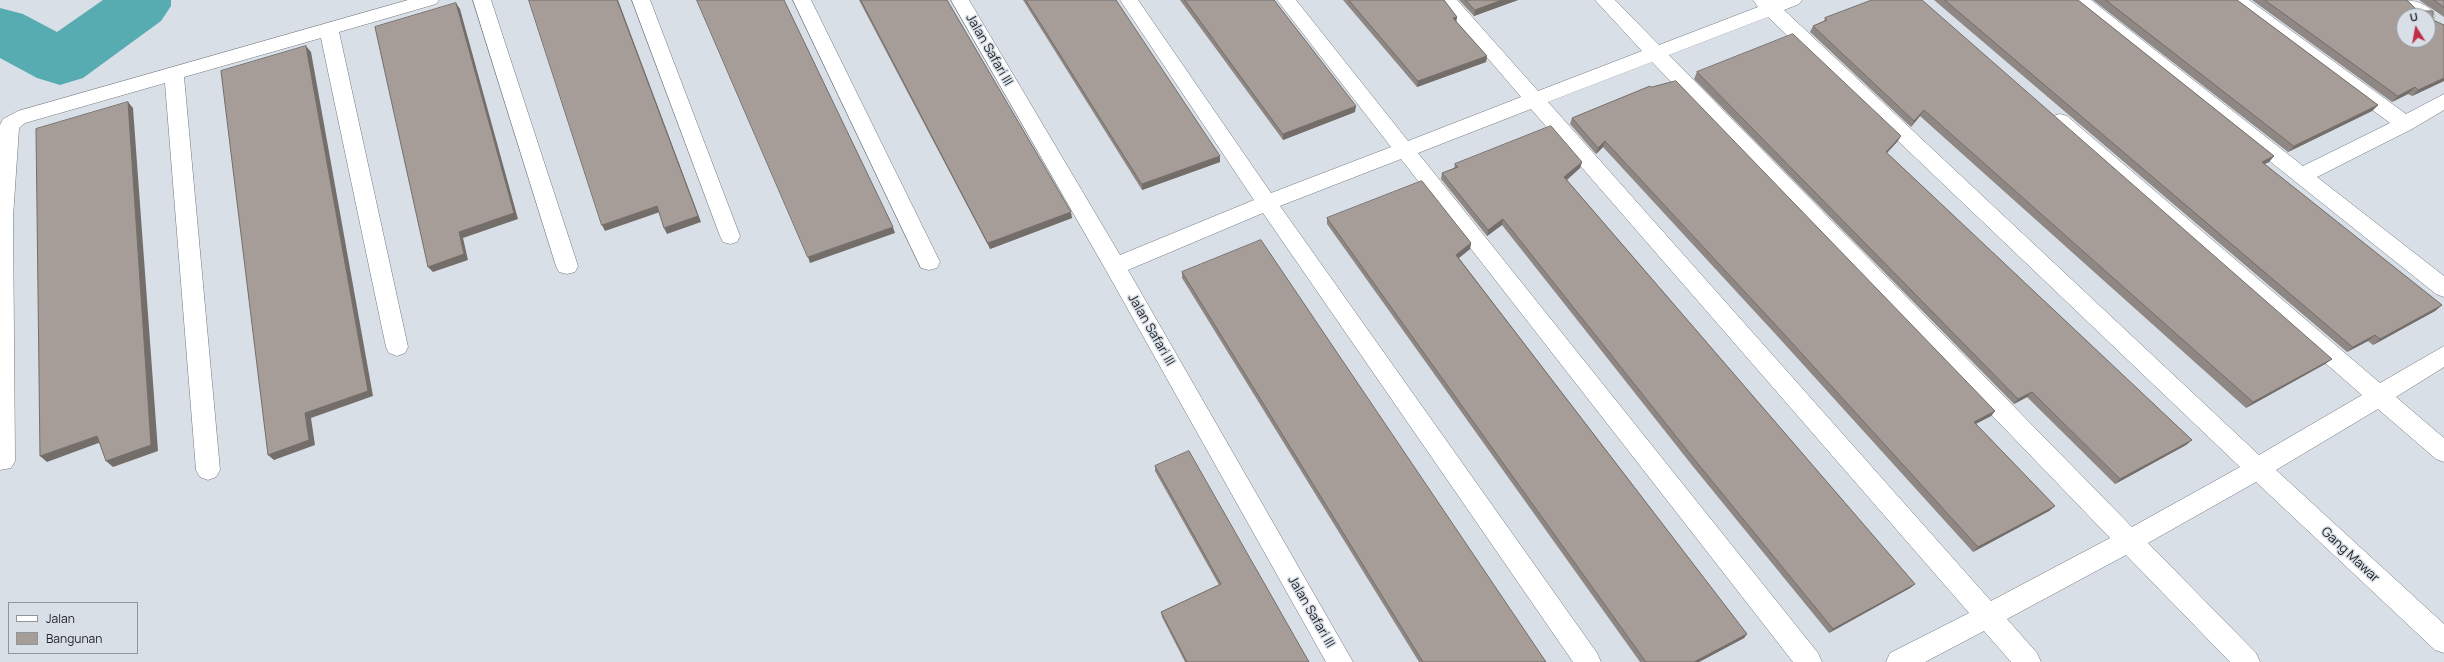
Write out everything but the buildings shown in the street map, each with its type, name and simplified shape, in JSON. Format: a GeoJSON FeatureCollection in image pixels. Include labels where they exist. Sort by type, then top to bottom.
{"type":"FeatureCollection","features":[{"type":"Feature","properties":{"kind":"street"},"geometry":{"type":"LineString","coordinates":[[3,461],[2,218],[8,128],[14,121],[174,73],[430,0]]}},
{"type":"Feature","properties":{"kind":"street"},"geometry":{"type":"LineString","coordinates":[[482,0],[566,266]]}},
{"type":"Feature","properties":{"kind":"street"},"geometry":{"type":"LineString","coordinates":[[641,0],[730,236]]}},
{"type":"Feature","properties":{"kind":"street"},"geometry":{"type":"LineString","coordinates":[[802,0],[929,262]]}},
{"type":"Feature","properties":{"kind":"street","name":"Jalan Safari III"},"geometry":{"type":"LineString","coordinates":[[960,0],[1115,266],[1340,662]]}},
{"type":"Feature","properties":{"kind":"street"},"geometry":{"type":"LineString","coordinates":[[1129,0],[1267,203],[1588,662]]}},
{"type":"Feature","properties":{"kind":"street"},"geometry":{"type":"LineString","coordinates":[[1286,0],[1809,662]]}},
{"type":"Feature","properties":{"kind":"street"},"geometry":{"type":"LineString","coordinates":[[1447,0],[2028,662]]}},
{"type":"Feature","properties":{"kind":"street"},"geometry":{"type":"LineString","coordinates":[[1604,0],[2247,662]]}},
{"type":"Feature","properties":{"kind":"street"},"geometry":{"type":"LineString","coordinates":[[1115,266],[1267,203],[1655,53],[1767,4],[1793,0]]}},
{"type":"Feature","properties":{"kind":"street"},"geometry":{"type":"LineString","coordinates":[[2079,0],[2444,288]]}},
{"type":"Feature","properties":{"kind":"street"},"geometry":{"type":"LineString","coordinates":[[2237,0],[2405,124]]}},
{"type":"Feature","properties":{"kind":"street"},"geometry":{"type":"LineString","coordinates":[[2403,0],[2415,8]]}},
{"type":"Feature","properties":{"kind":"street","name":"Gang Mawar"},"geometry":{"type":"LineString","coordinates":[[1767,4],[2257,468],[2444,641]]}},
{"type":"Feature","properties":{"kind":"street"},"geometry":{"type":"LineString","coordinates":[[329,29],[397,347]]}},
{"type":"Feature","properties":{"kind":"street"},"geometry":{"type":"LineString","coordinates":[[174,73],[208,470]]}},
{"type":"Feature","properties":{"kind":"street"},"geometry":{"type":"LineString","coordinates":[[2302,175],[2405,124],[2444,101]]}},
{"type":"Feature","properties":{"kind":"street"},"geometry":{"type":"LineString","coordinates":[[2047,110],[2378,397],[2444,452]]}},
{"type":"Feature","properties":{"kind":"street"},"geometry":{"type":"LineString","coordinates":[[1899,662],[2131,541],[2378,397],[2444,354]]}},
{"type":"Feature","properties":{"kind":"waterway"},"geometry":{"type":"LineString","coordinates":[[0,30],[60,62],[139,6],[139,0]]}}]}
